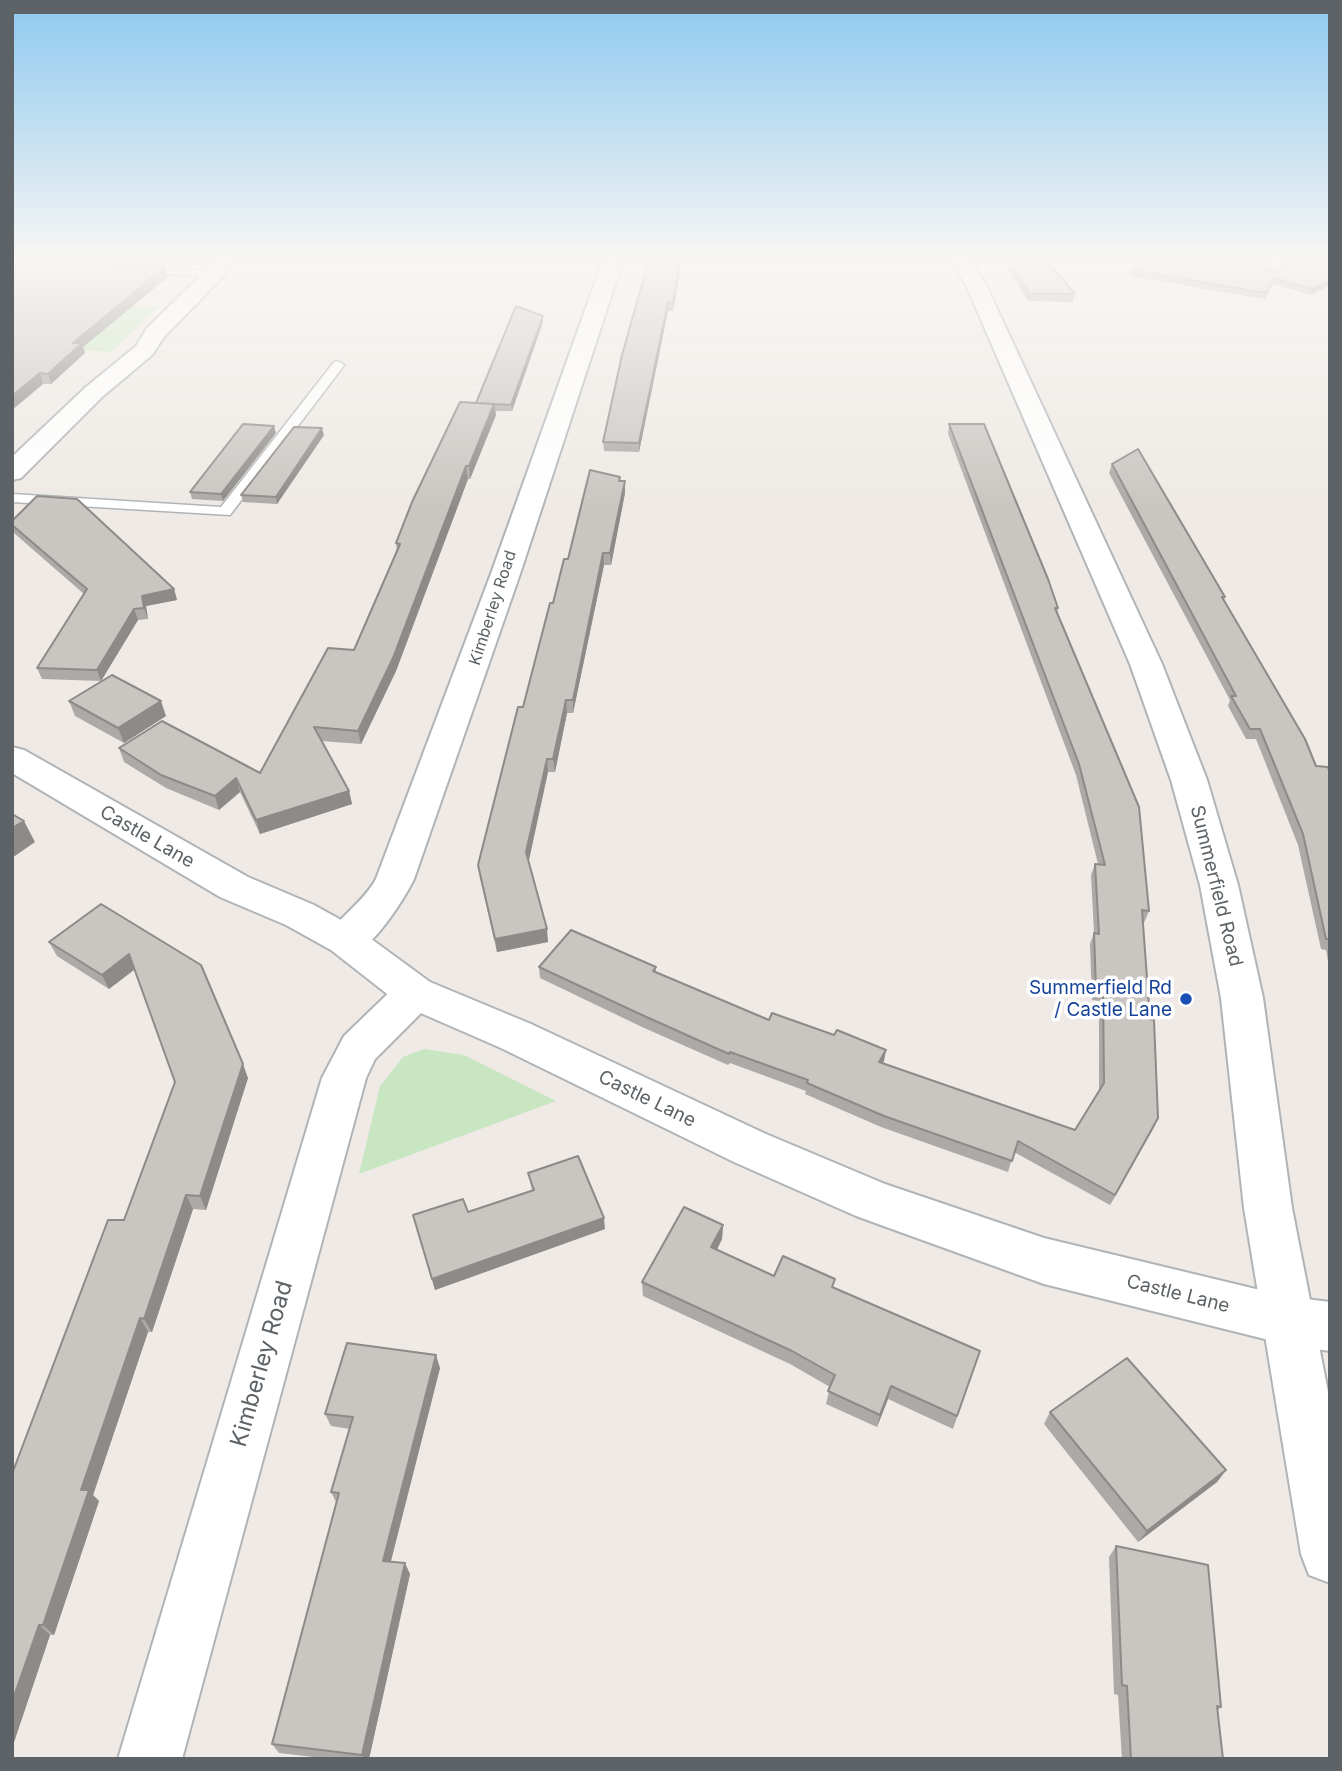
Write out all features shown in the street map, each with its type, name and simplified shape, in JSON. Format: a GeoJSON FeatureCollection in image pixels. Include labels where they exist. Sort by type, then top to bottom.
{"type":"FeatureCollection","features":[{"type":"Feature","properties":{"kind":"street"},"geometry":{"type":"LineString","coordinates":[[12,472],[94,393],[122,371],[149,343]]}},
{"type":"Feature","properties":{"kind":"street","name":"Kimberley Road"},"geometry":{"type":"LineString","coordinates":[[345,940],[385,899],[395,879],[478,657],[584,343]]}},
{"type":"Feature","properties":{"kind":"street","name":"Summerfield Road"},"geometry":{"type":"LineString","coordinates":[[1002,343],[1146,664],[1189,780],[1219,886],[1242,998],[1268,1208],[1309,1324],[1330,1554]]}},
{"type":"Feature","properties":{"kind":"street","name":"Castle Lane"},"geometry":{"type":"LineString","coordinates":[[12,758],[234,887],[300,915],[345,940],[415,993],[516,1036],[750,1148],[873,1201],[1044,1261],[1309,1324]]}},
{"type":"Feature","properties":{"kind":"street","name":"Kimberley Road"},"geometry":{"type":"LineString","coordinates":[[150,1759],[344,1078],[359,1048],[415,993]]}},
{"type":"Feature","properties":{"kind":"lane"},"geometry":{"type":"LineString","coordinates":[[12,498],[225,512],[338,365]]}},
{"type":"Feature","properties":{"kind":"green space"},"geometry":{"type":"Polygon","coordinates":[[[12,343],[121,343],[111,352],[12,345],[12,343]]]}},
{"type":"Feature","properties":{"kind":"green space"},"geometry":{"type":"Polygon","coordinates":[[[424,1049],[464,1055],[556,1101],[359,1174],[380,1086],[403,1057],[424,1049]]]}},
{"type":"Feature","properties":{"kind":"building"},"geometry":{"type":"Polygon","coordinates":[[[12,343],[82,343],[48,374],[40,373],[12,396],[12,343]]]}},
{"type":"Feature","properties":{"kind":"building"},"geometry":{"type":"Polygon","coordinates":[[[501,343],[533,343],[511,405],[476,403],[501,343]]]}},
{"type":"Feature","properties":{"kind":"building"},"geometry":{"type":"Polygon","coordinates":[[[625,343],[660,343],[639,443],[603,442],[625,343]]]}},
{"type":"Feature","properties":{"kind":"building"},"geometry":{"type":"Polygon","coordinates":[[[460,402],[494,404],[469,466],[466,466],[393,658],[358,731],[314,727],[349,791],[256,820],[236,778],[215,796],[161,775],[119,748],[162,721],[260,773],[328,648],[354,650],[400,544],[396,543],[412,502],[460,402]]]}},
{"type":"Feature","properties":{"kind":"building"},"geometry":{"type":"Polygon","coordinates":[[[243,424],[274,426],[221,494],[190,492],[243,424]]]}},
{"type":"Feature","properties":{"kind":"building"},"geometry":{"type":"Polygon","coordinates":[[[949,424],[984,424],[1048,579],[1058,608],[1055,608],[1139,807],[1149,911],[1142,910],[1150,1019],[1154,1020],[1158,1118],[1115,1195],[1018,1141],[1012,1161],[884,1116],[807,1083],[808,1080],[730,1052],[729,1054],[539,967],[571,930],[656,967],[653,971],[769,1020],[772,1013],[834,1035],[837,1030],[886,1050],[879,1062],[1075,1130],[1104,1083],[1103,990],[1096,989],[1094,933],[1099,934],[1095,864],[1105,865],[1079,764],[949,424]]]}},
{"type":"Feature","properties":{"kind":"building"},"geometry":{"type":"Polygon","coordinates":[[[294,427],[322,428],[276,497],[241,495],[294,427]]]}},
{"type":"Feature","properties":{"kind":"building"},"geometry":{"type":"Polygon","coordinates":[[[1138,449],[1305,739],[1316,766],[1328,767],[1330,939],[1326,939],[1303,834],[1260,729],[1250,729],[1231,696],[1236,696],[1112,464],[1138,449]]]}},
{"type":"Feature","properties":{"kind":"building"},"geometry":{"type":"Polygon","coordinates":[[[590,470],[620,477],[619,481],[625,481],[610,553],[603,553],[573,700],[566,700],[553,759],[547,759],[526,852],[547,929],[495,939],[478,865],[518,707],[523,707],[550,603],[553,603],[564,559],[568,559],[590,470]]]}},
{"type":"Feature","properties":{"kind":"building"},"geometry":{"type":"Polygon","coordinates":[[[37,496],[77,499],[174,589],[142,596],[144,608],[134,609],[97,670],[37,668],[87,589],[12,525],[12,521],[37,496]]]}},
{"type":"Feature","properties":{"kind":"building"},"geometry":{"type":"Polygon","coordinates":[[[112,675],[161,701],[118,728],[69,701],[112,675]]]}},
{"type":"Feature","properties":{"kind":"building"},"geometry":{"type":"Polygon","coordinates":[[[12,814],[24,821],[12,828],[12,814]]]}},
{"type":"Feature","properties":{"kind":"building"},"geometry":{"type":"Polygon","coordinates":[[[101,904],[201,965],[243,1064],[200,1196],[186,1195],[144,1319],[140,1318],[81,1490],[89,1490],[43,1625],[39,1625],[12,1702],[12,1474],[108,1220],[124,1220],[175,1082],[129,954],[102,975],[49,942],[101,904]]]}},
{"type":"Feature","properties":{"kind":"building"},"geometry":{"type":"Polygon","coordinates":[[[578,1156],[604,1218],[432,1279],[413,1215],[463,1199],[468,1212],[534,1190],[528,1173],[578,1156]]]}},
{"type":"Feature","properties":{"kind":"building"},"geometry":{"type":"Polygon","coordinates":[[[684,1207],[723,1225],[711,1247],[774,1276],[783,1256],[835,1279],[832,1287],[980,1351],[957,1416],[891,1386],[880,1415],[828,1391],[835,1375],[792,1351],[642,1282],[684,1207]]]}},
{"type":"Feature","properties":{"kind":"building"},"geometry":{"type":"Polygon","coordinates":[[[347,1343],[436,1355],[383,1561],[405,1563],[362,1755],[272,1744],[339,1493],[331,1492],[353,1417],[325,1414],[347,1343]]]}},
{"type":"Feature","properties":{"kind":"building"},"geometry":{"type":"Polygon","coordinates":[[[1127,1358],[1226,1470],[1147,1531],[1050,1412],[1127,1358]]]}},
{"type":"Feature","properties":{"kind":"building"},"geometry":{"type":"Polygon","coordinates":[[[1116,1546],[1208,1565],[1223,1759],[1131,1759],[1127,1686],[1122,1685],[1116,1546]]]}},
{"type":"Feature","properties":{"kind":"place","name":"Summerfield Rd / Castle Lane"},"geometry":{"type":"Point","coordinates":[1186,999]}}]}
